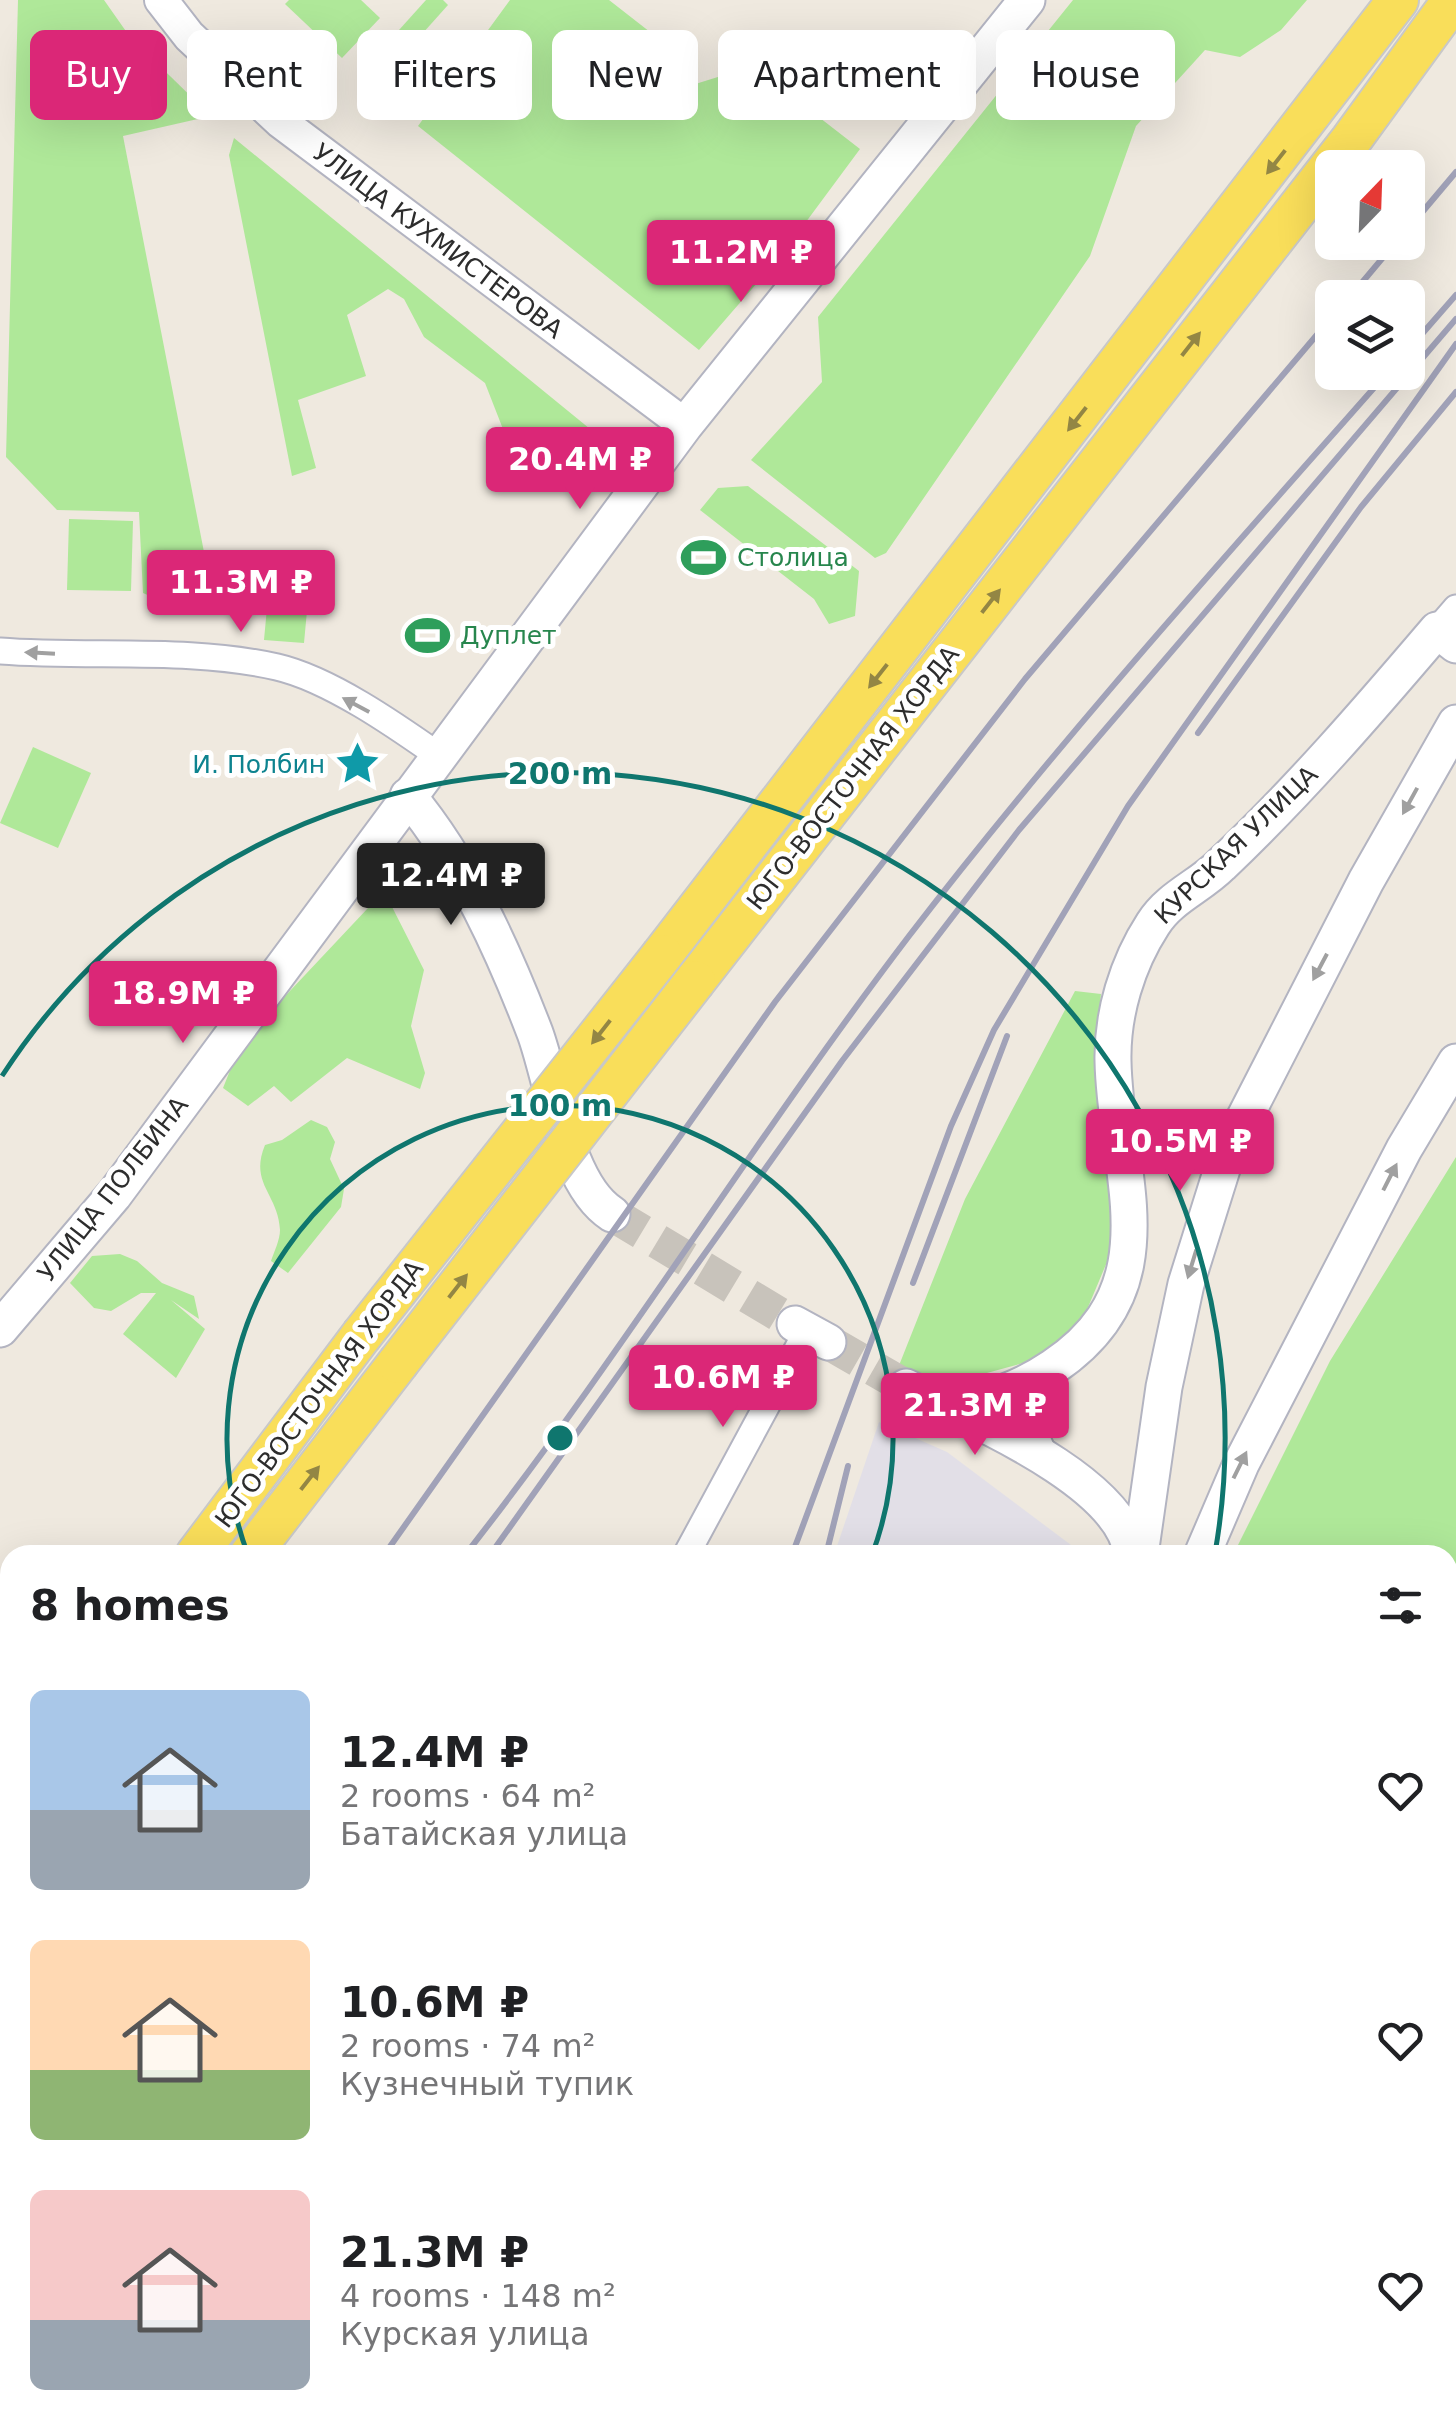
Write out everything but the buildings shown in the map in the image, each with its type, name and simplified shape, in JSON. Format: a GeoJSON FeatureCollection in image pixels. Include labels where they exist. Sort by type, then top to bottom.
{"type":"FeatureCollection","features":[{"type":"Feature","properties":{"kind":"main road","name":"УЛИЦА ПОЛБИНА"},"geometry":{"type":"LineString","coordinates":[[0,1328],[114,1194],[685,426],[1027,0]]}},
{"type":"Feature","properties":{"kind":"main road","name":"ЮГО-ВОСТОЧНАЯ ХОРДА"},"geometry":{"type":"LineString","coordinates":[[204,1545],[361,1336],[662,955],[1398,0]]}},
{"type":"Feature","properties":{"kind":"main road","name":"ЮГО-ВОСТОЧНАЯ ХОРДА"},"geometry":{"type":"LineString","coordinates":[[258,1545],[1351,140],[1453,0]]}},
{"type":"Feature","properties":{"kind":"main road","name":"КУРСКАЯ УЛИЦА"},"geometry":{"type":"LineString","coordinates":[[940,1403],[967,1404],[1040,1376],[1075,1352],[1104,1318],[1125,1269],[1132,1217],[1112,1063],[1120,1000],[1134,960],[1154,922],[1174,900],[1220,867],[1366,714],[1451,636]]}},
{"type":"Feature","properties":{"kind":"main road"},"geometry":{"type":"LineString","coordinates":[[1138,1545],[1182,1302],[1228,1150],[1366,881],[1456,723]]}},
{"type":"Feature","properties":{"kind":"main road"},"geometry":{"type":"LineString","coordinates":[[408,796],[455,863],[534,1033],[599,1202]]}},
{"type":"Feature","properties":{"kind":"main road"},"geometry":{"type":"LineString","coordinates":[[1207,1545],[1259,1429],[1404,1150],[1456,1062]]}},
{"type":"Feature","properties":{"kind":"main road"},"geometry":{"type":"LineString","coordinates":[[906,1387],[1041,1456],[1114,1515],[1130,1545]]}},
{"type":"Feature","properties":{"kind":"street","name":"УЛИЦА КУХМИСТЕРОВА"},"geometry":{"type":"LineString","coordinates":[[161,0],[189,36],[281,122],[685,426]]}},
{"type":"Feature","properties":{"kind":"street"},"geometry":{"type":"LineString","coordinates":[[0,651],[213,659],[279,668],[356,704],[439,756]]}},
{"type":"Feature","properties":{"kind":"street"},"geometry":{"type":"LineString","coordinates":[[692,1545],[810,1332]]}},
{"type":"Feature","properties":{"kind":"street"},"geometry":{"type":"LineString","coordinates":[[1040,1376],[1026,1398],[1024,1414],[1041,1456]]}},
{"type":"Feature","properties":{"kind":"shaded area"},"geometry":{"type":"Polygon","coordinates":[[[879,1422],[947,1452],[1071,1545],[837,1545],[879,1422]]]}},
{"type":"Feature","properties":{"kind":"green space"},"geometry":{"type":"Polygon","coordinates":[[[18,0],[104,0],[125,30],[30,30],[30,120],[167,120],[167,73],[187,93],[187,120],[193,120],[123,136],[211,588],[173,606],[143,593],[139,512],[57,510],[6,457],[18,0]]]}},
{"type":"Feature","properties":{"kind":"green space"},"geometry":{"type":"Polygon","coordinates":[[[289,0],[361,0],[380,18],[369,30],[357,30],[357,42],[342,58],[337,53],[337,30],[312,30],[285,4],[289,0]]]}},
{"type":"Feature","properties":{"kind":"green space"},"geometry":{"type":"Polygon","coordinates":[[[426,0],[443,0],[448,5],[426,30],[399,30],[426,0]]]}},
{"type":"Feature","properties":{"kind":"green space"},"geometry":{"type":"Polygon","coordinates":[[[510,0],[609,0],[647,30],[552,30],[552,120],[698,120],[698,83],[718,77],[718,120],[823,120],[860,149],[783,253],[699,350],[418,126],[422,120],[532,120],[532,30],[488,30],[510,0]]]}},
{"type":"Feature","properties":{"kind":"green space"},"geometry":{"type":"Polygon","coordinates":[[[1073,0],[1307,0],[1281,30],[1240,57],[1205,50],[1175,83],[1175,30],[1049,30],[1073,0]]]}},
{"type":"Feature","properties":{"kind":"green space"},"geometry":{"type":"Polygon","coordinates":[[[996,96],[996,120],[1141,120],[1090,256],[886,553],[875,558],[751,460],[822,382],[818,317],[996,96]]]}},
{"type":"Feature","properties":{"kind":"green space"},"geometry":{"type":"Polygon","coordinates":[[[234,138],[595,433],[561,479],[521,475],[485,383],[424,337],[404,299],[388,289],[347,315],[366,376],[298,400],[316,468],[292,476],[229,155],[234,138]]]}},
{"type":"Feature","properties":{"kind":"green space"},"geometry":{"type":"Polygon","coordinates":[[[748,486],[859,571],[855,616],[829,624],[814,599],[700,510],[718,488],[748,486]]]}},
{"type":"Feature","properties":{"kind":"green space"},"geometry":{"type":"Polygon","coordinates":[[[69,519],[133,521],[131,591],[67,590],[69,519]]]}},
{"type":"Feature","properties":{"kind":"green space"},"geometry":{"type":"Polygon","coordinates":[[[268,597],[308,600],[304,643],[264,640],[268,597]]]}},
{"type":"Feature","properties":{"kind":"green space"},"geometry":{"type":"Polygon","coordinates":[[[33,747],[91,773],[58,848],[0,823],[33,747]]]}},
{"type":"Feature","properties":{"kind":"green space"},"geometry":{"type":"Polygon","coordinates":[[[384,891],[424,970],[411,1026],[425,1073],[420,1089],[347,1058],[291,1102],[274,1086],[248,1106],[223,1088],[241,1043],[384,891]]]}},
{"type":"Feature","properties":{"kind":"green space"},"geometry":{"type":"Polygon","coordinates":[[[1075,991],[1101,994],[1095,1056],[1115,1210],[1107,1262],[1086,1312],[1057,1345],[1023,1363],[954,1382],[898,1368],[965,1199],[1075,991]]]}},
{"type":"Feature","properties":{"kind":"green space"},"geometry":{"type":"Polygon","coordinates":[[[311,1120],[327,1127],[335,1142],[330,1159],[344,1189],[341,1207],[288,1273],[271,1261],[280,1230],[262,1179],[261,1158],[265,1145],[282,1140],[311,1120]]]}},
{"type":"Feature","properties":{"kind":"green space"},"geometry":{"type":"Polygon","coordinates":[[[1456,1157],[1456,1545],[1238,1545],[1330,1361],[1456,1157]]]}},
{"type":"Feature","properties":{"kind":"green space"},"geometry":{"type":"Polygon","coordinates":[[[120,1254],[137,1261],[162,1283],[194,1296],[199,1319],[171,1300],[205,1329],[176,1378],[123,1334],[156,1293],[141,1293],[111,1311],[94,1308],[70,1283],[92,1256],[120,1254]]]}},
{"type":"Feature","properties":{"kind":"tunnel"},"geometry":{"type":"LineString","coordinates":[[612,1214],[795,1324]]}},
{"type":"Feature","properties":{"kind":"tunnel"},"geometry":{"type":"LineString","coordinates":[[828,1342],[906,1387]]}},
{"type":"Feature","properties":{"kind":"railway"},"geometry":{"type":"LineString","coordinates":[[1425,209],[1456,172]]}},
{"type":"Feature","properties":{"kind":"railway"},"geometry":{"type":"LineString","coordinates":[[1364,280],[1381,260]]}},
{"type":"Feature","properties":{"kind":"railway"},"geometry":{"type":"LineString","coordinates":[[1425,331],[1456,295]]}},
{"type":"Feature","properties":{"kind":"railway"},"geometry":{"type":"LineString","coordinates":[[497,1545],[842,1061],[1019,830],[1456,319]]}},
{"type":"Feature","properties":{"kind":"railway"},"geometry":{"type":"LineString","coordinates":[[391,1545],[775,1002],[1025,679],[1315,337]]}},
{"type":"Feature","properties":{"kind":"railway"},"geometry":{"type":"LineString","coordinates":[[796,1545],[951,1126],[994,1030],[1128,806],[1456,344]]}},
{"type":"Feature","properties":{"kind":"railway"},"geometry":{"type":"LineString","coordinates":[[473,1545],[579,1402],[909,936],[1083,721],[1372,390]]}},
{"type":"Feature","properties":{"kind":"railway"},"geometry":{"type":"LineString","coordinates":[[1198,733],[1361,507],[1456,392]]}},
{"type":"Feature","properties":{"kind":"railway"},"geometry":{"type":"LineString","coordinates":[[913,1283],[1007,1036]]}},
{"type":"Feature","properties":{"kind":"railway"},"geometry":{"type":"LineString","coordinates":[[828,1545],[848,1466]]}},
{"type":"Feature","properties":{"kind":"place","name":"Столица"},"geometry":{"type":"Point","coordinates":[704,557]}},
{"type":"Feature","properties":{"kind":"place","name":"Дуплет"},"geometry":{"type":"Point","coordinates":[427,635]}},
{"type":"Feature","properties":{"kind":"place","name":"И. Полбин"},"geometry":{"type":"Point","coordinates":[358,764]}}]}
